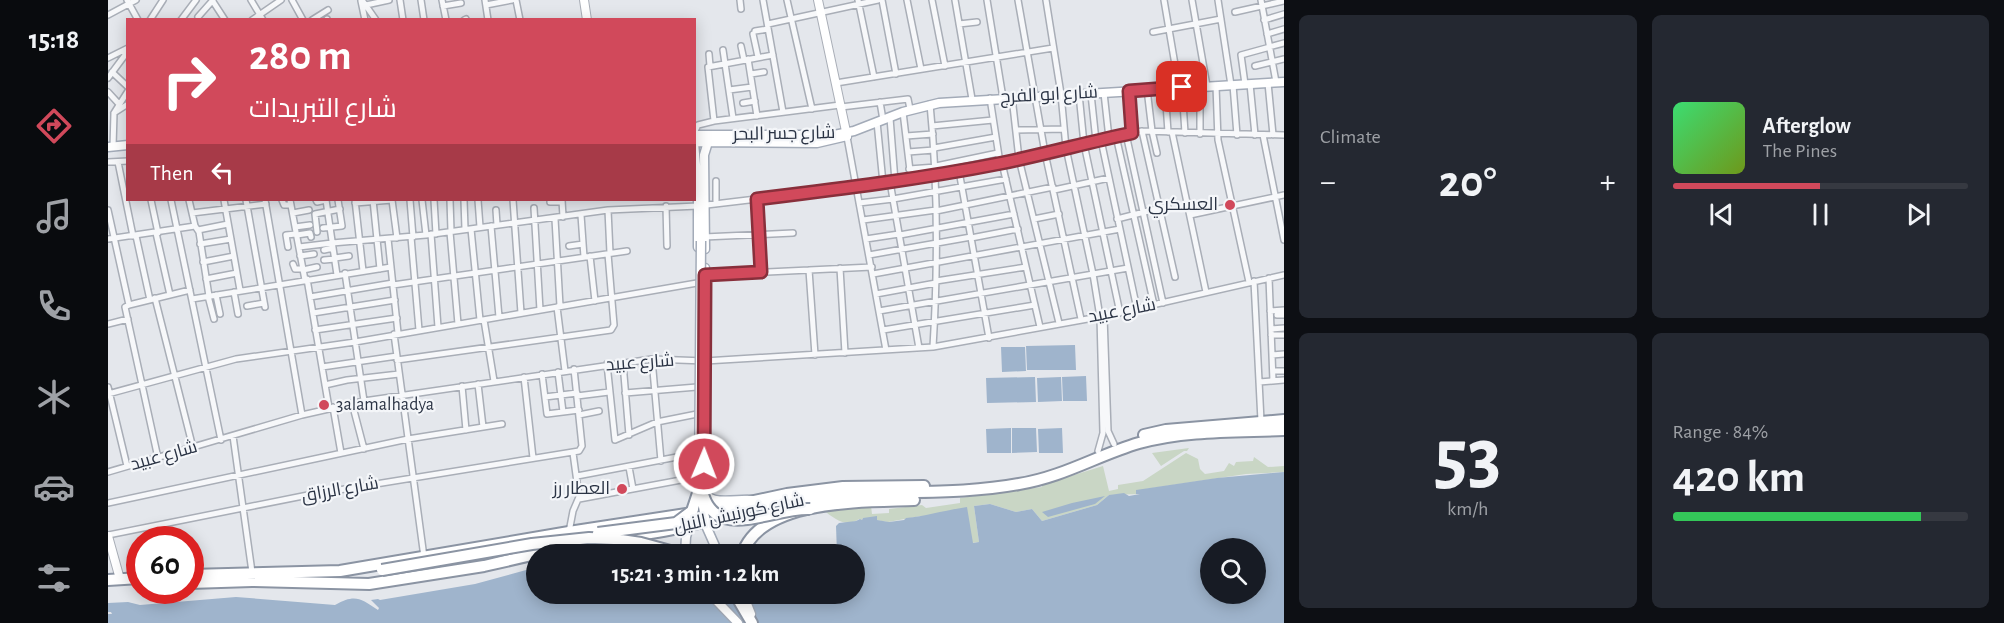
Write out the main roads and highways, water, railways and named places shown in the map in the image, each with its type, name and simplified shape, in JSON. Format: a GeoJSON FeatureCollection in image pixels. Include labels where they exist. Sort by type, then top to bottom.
{"type":"FeatureCollection","features":[{"type":"Feature","properties":{"kind":"highway","name":"شارع كورنيش النيل"},"geometry":{"type":"LineString","coordinates":[[204,574],[340,571],[684,515],[787,494],[843,486],[959,485],[1015,478],[1055,469],[1114,444],[1166,430],[1284,420]]}},
{"type":"Feature","properties":{"kind":"highway","name":"شارع كورنيش النيل"},"geometry":{"type":"LineString","coordinates":[[204,583],[376,583],[480,566],[585,543],[674,529],[822,497],[867,493],[994,489],[1034,482],[1066,472],[1127,447],[1156,440],[1208,434],[1284,430]]}},
{"type":"Feature","properties":{"kind":"highway"},"geometry":{"type":"LineString","coordinates":[[699,481],[708,505],[726,519],[741,521],[796,509],[810,509]]}},
{"type":"Feature","properties":{"kind":"highway"},"geometry":{"type":"LineString","coordinates":[[516,558],[533,547],[550,541],[676,523],[692,511],[699,481]]}},
{"type":"Feature","properties":{"kind":"highway"},"geometry":{"type":"LineString","coordinates":[[747,544],[762,527],[785,516],[810,509],[848,503],[924,499],[947,492]]}},
{"type":"Feature","properties":{"kind":"highway"},"geometry":{"type":"LineString","coordinates":[[532,544],[582,539],[626,541],[639,544]]}},
{"type":"Feature","properties":{"kind":"highway"},"geometry":{"type":"LineString","coordinates":[[347,584],[383,573],[526,545]]}},
{"type":"Feature","properties":{"kind":"highway"},"geometry":{"type":"LineString","coordinates":[[340,571],[383,573],[526,550]]}},
{"type":"Feature","properties":{"kind":"highway"},"geometry":{"type":"LineString","coordinates":[[108,587],[126,586]]}},
{"type":"Feature","properties":{"kind":"highway"},"geometry":{"type":"LineString","coordinates":[[734,604],[744,623]]}},
{"type":"Feature","properties":{"kind":"highway"},"geometry":{"type":"LineString","coordinates":[[746,604],[753,623]]}},
{"type":"Feature","properties":{"kind":"main road","name":"شارع ابو الفرج"},"geometry":{"type":"LineString","coordinates":[[849,133],[930,104],[972,99],[1276,82]]}},
{"type":"Feature","properties":{"kind":"main road","name":"شارع جسر البحر"},"geometry":{"type":"LineString","coordinates":[[696,134],[815,136],[849,133]]}},
{"type":"Feature","properties":{"kind":"main road","name":"شارع جسر البحر"},"geometry":{"type":"LineString","coordinates":[[700,145],[817,143],[849,133]]}},
{"type":"Feature","properties":{"kind":"main road"},"geometry":{"type":"LineString","coordinates":[[110,147],[126,145]]}},
{"type":"Feature","properties":{"kind":"main road"},"geometry":{"type":"LineString","coordinates":[[700,145],[705,275],[701,386],[707,494],[710,499],[716,501],[738,498],[756,500]]}},
{"type":"Feature","properties":{"kind":"main road"},"geometry":{"type":"LineString","coordinates":[[701,205],[698,226],[697,283],[701,361]]}},
{"type":"Feature","properties":{"kind":"main road"},"geometry":{"type":"LineString","coordinates":[[684,515],[693,502],[699,481],[703,239],[698,226]]}},
{"type":"Feature","properties":{"kind":"main road"},"geometry":{"type":"LineString","coordinates":[[701,386],[698,414],[699,481],[704,520],[714,544]]}},
{"type":"Feature","properties":{"kind":"main road"},"geometry":{"type":"LineString","coordinates":[[686,544],[702,468],[701,386]]}},
{"type":"Feature","properties":{"kind":"main road"},"geometry":{"type":"LineString","coordinates":[[720,604],[738,623]]}},
{"type":"Feature","properties":{"kind":"water"},"geometry":{"type":"Polygon","coordinates":[[[1075,345],[1076,370],[1027,370],[1026,346],[1075,345]]]}},
{"type":"Feature","properties":{"kind":"water"},"geometry":{"type":"Polygon","coordinates":[[[1001,347],[1025,347],[1026,371],[1002,372],[1001,347]]]}},
{"type":"Feature","properties":{"kind":"water"},"geometry":{"type":"Polygon","coordinates":[[[1086,376],[1087,401],[1063,401],[1062,377],[1086,376]]]}},
{"type":"Feature","properties":{"kind":"water"},"geometry":{"type":"Polygon","coordinates":[[[1035,377],[1036,402],[987,403],[986,378],[1035,377]]]}},
{"type":"Feature","properties":{"kind":"water"},"geometry":{"type":"Polygon","coordinates":[[[1061,377],[1062,401],[1038,402],[1037,378],[1061,377]]]}},
{"type":"Feature","properties":{"kind":"water"},"geometry":{"type":"Polygon","coordinates":[[[1011,428],[1011,453],[987,453],[986,429],[1011,428]]]}},
{"type":"Feature","properties":{"kind":"water"},"geometry":{"type":"Polygon","coordinates":[[[1012,428],[1036,428],[1037,452],[1012,453],[1012,428]]]}},
{"type":"Feature","properties":{"kind":"water"},"geometry":{"type":"Polygon","coordinates":[[[1062,428],[1063,453],[1039,453],[1038,429],[1062,428]]]}},
{"type":"Feature","properties":{"kind":"water"},"geometry":{"type":"Polygon","coordinates":[[[1284,472],[1284,623],[108,623],[108,614],[112,614],[108,612],[108,603],[126,602],[126,604],[140,605],[204,604],[204,600],[236,597],[335,605],[348,599],[357,599],[378,610],[379,608],[371,600],[475,584],[526,570],[526,604],[865,604],[865,544],[837,544],[836,526],[839,523],[877,516],[877,520],[889,522],[967,507],[973,543],[979,542],[974,506],[990,504],[1016,512],[1032,509],[1042,521],[1097,505],[1109,495],[1140,494],[1136,494],[1136,490],[1217,478],[1284,472]]]}},
{"type":"Feature","properties":{"kind":"water"},"geometry":{"type":"Polygon","coordinates":[[[1105,496],[1095,504],[1048,517],[1042,512],[1072,503],[1105,496]]]}},
{"type":"Feature","properties":{"kind":"place","name":"العسكري"},"geometry":{"type":"Point","coordinates":[1230,205]}},
{"type":"Feature","properties":{"kind":"place","name":"3alamalhadya"},"geometry":{"type":"Point","coordinates":[324,405]}},
{"type":"Feature","properties":{"kind":"place","name":"العطار رز"},"geometry":{"type":"Point","coordinates":[622,489]}}]}
